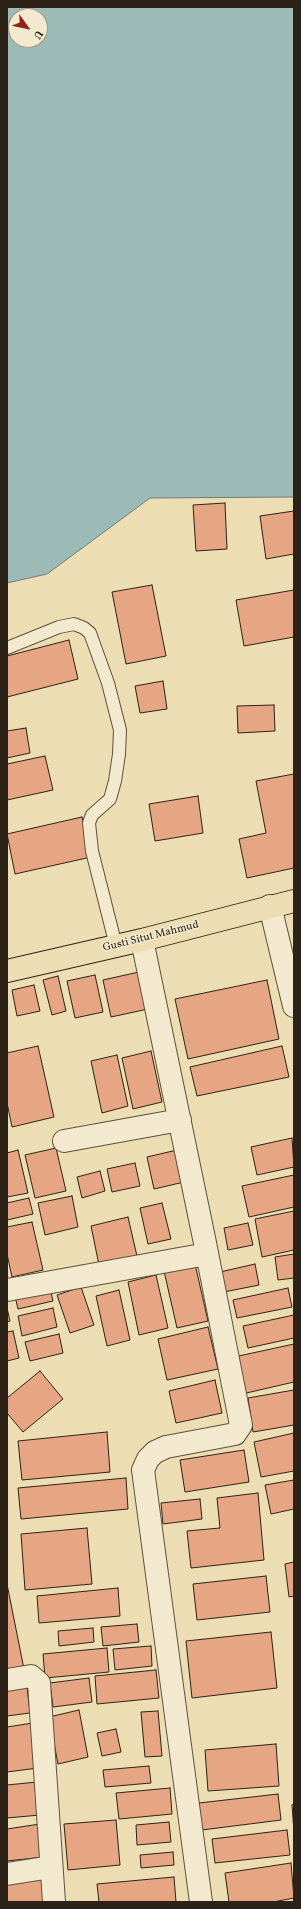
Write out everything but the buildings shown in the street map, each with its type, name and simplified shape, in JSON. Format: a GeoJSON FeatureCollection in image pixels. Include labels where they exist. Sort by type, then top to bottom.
{"type":"FeatureCollection","features":[{"type":"Feature","properties":{"kind":"highway","name":"Gusti Situt Mahmud"},"geometry":{"type":"LineString","coordinates":[[7,971],[142,940],[294,901]]}},
{"type":"Feature","properties":{"kind":"street"},"geometry":{"type":"LineString","coordinates":[[270,906],[294,1006]]}},
{"type":"Feature","properties":{"kind":"street"},"geometry":{"type":"LineString","coordinates":[[142,940],[180,1120],[241,1425],[235,1434],[155,1452],[148,1459],[144,1470],[200,1902]]}},
{"type":"Feature","properties":{"kind":"street"},"geometry":{"type":"LineString","coordinates":[[64,1141],[180,1120]]}},
{"type":"Feature","properties":{"kind":"street"},"geometry":{"type":"LineString","coordinates":[[7,1290],[207,1254]]}},
{"type":"Feature","properties":{"kind":"street"},"geometry":{"type":"LineString","coordinates":[[7,1680],[31,1676],[39,1683],[54,1902]]}},
{"type":"Feature","properties":{"kind":"street"},"geometry":{"type":"LineString","coordinates":[[7,1874],[51,1867]]}},
{"type":"Feature","properties":{"kind":"lane"},"geometry":{"type":"LineString","coordinates":[[7,648],[59,627],[74,624],[90,633],[108,683],[120,730],[117,767],[110,799],[92,815],[89,823],[92,851],[116,946]]}},
{"type":"Feature","properties":{"kind":"water"},"geometry":{"type":"Polygon","coordinates":[[[7,7],[294,7],[294,497],[150,498],[47,574],[7,583],[7,7]]]}}]}
